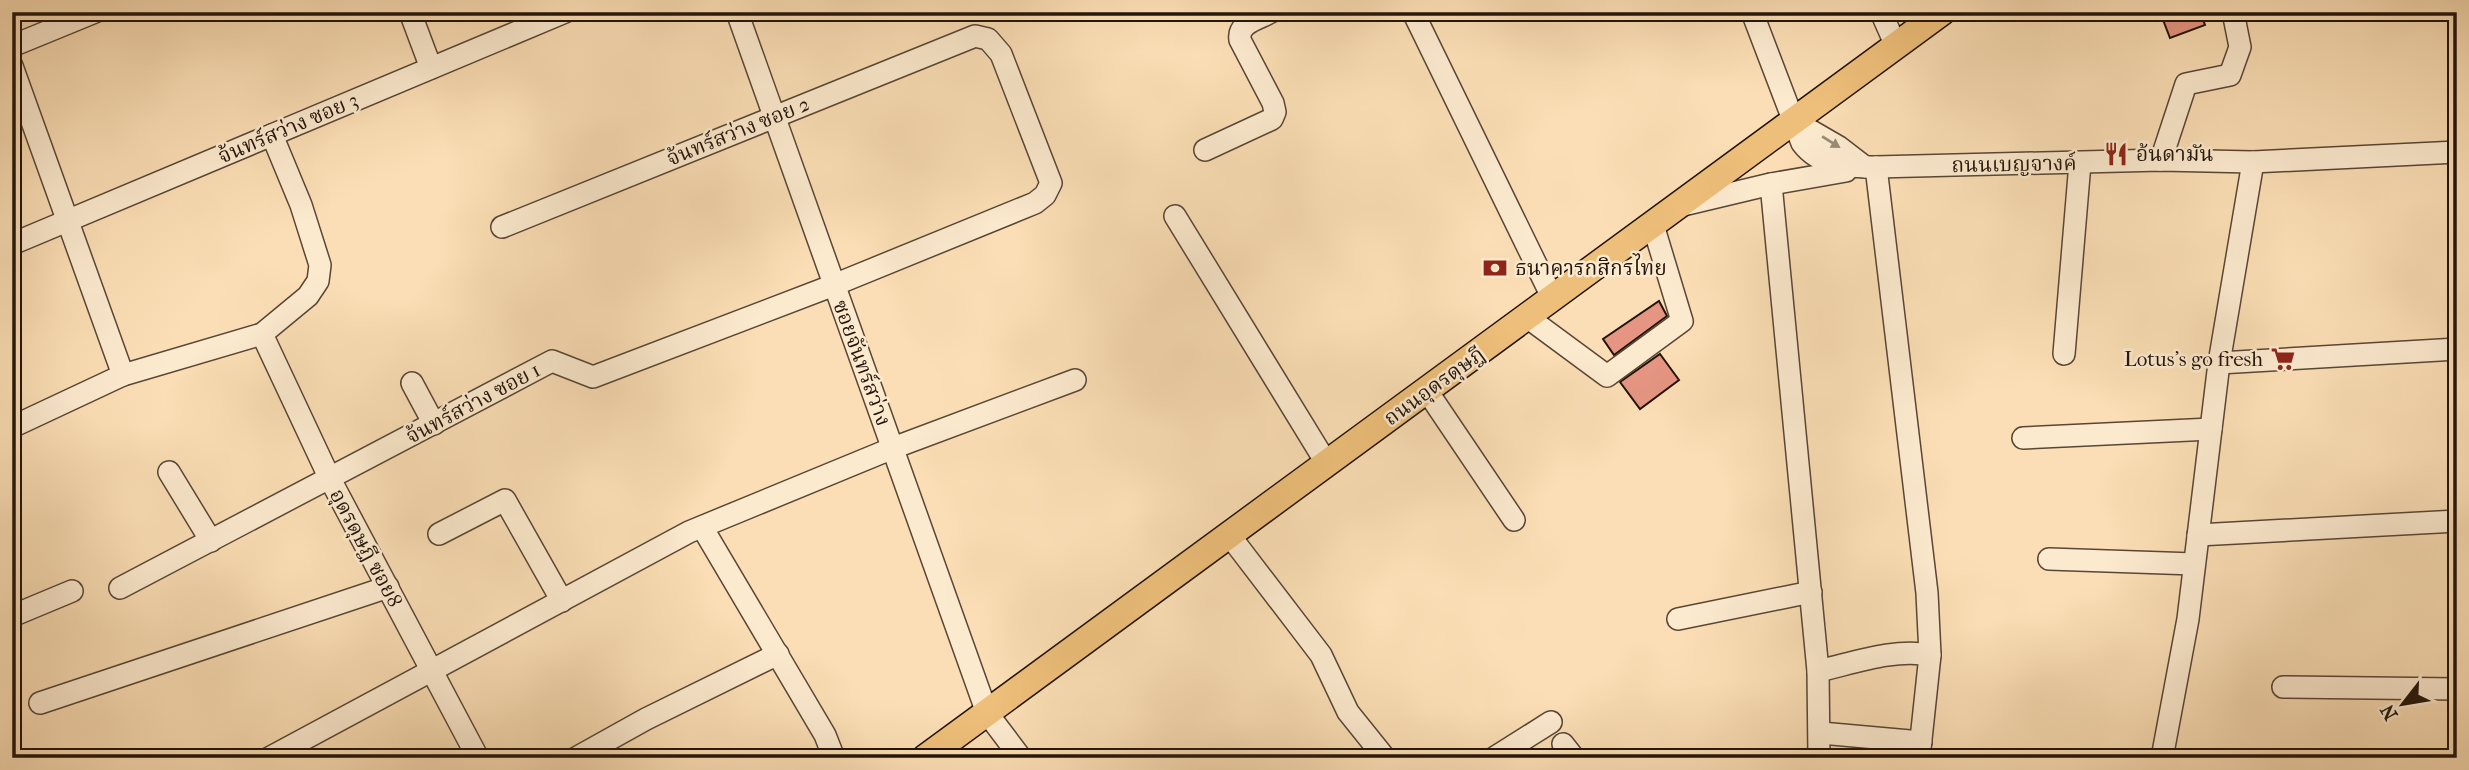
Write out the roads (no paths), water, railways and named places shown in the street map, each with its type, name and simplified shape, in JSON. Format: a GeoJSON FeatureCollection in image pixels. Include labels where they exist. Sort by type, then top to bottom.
{"type":"FeatureCollection","features":[{"type":"Feature","properties":{"kind":"main road","name":"ถนนอุดรดุษฎี"},"geometry":{"type":"LineString","coordinates":[[925,758],[1942,12]]}},
{"type":"Feature","properties":{"kind":"street"},"geometry":{"type":"LineString","coordinates":[[12,46],[95,12]]}},
{"type":"Feature","properties":{"kind":"street"},"geometry":{"type":"LineString","coordinates":[[410,12],[431,68]]}},
{"type":"Feature","properties":{"kind":"street","name":"จ้นทร์สว่าง ซอย 3"},"geometry":{"type":"LineString","coordinates":[[12,244],[565,12]]}},
{"type":"Feature","properties":{"kind":"street","name":"ซอยจันทร์สว่าง"},"geometry":{"type":"LineString","coordinates":[[737,12],[987,713],[1021,758]]}},
{"type":"Feature","properties":{"kind":"street"},"geometry":{"type":"LineString","coordinates":[[1205,150],[1272,119],[1275,112],[1273,103],[1240,40],[1239,33],[1242,27],[1271,12]]}},
{"type":"Feature","properties":{"kind":"street"},"geometry":{"type":"LineString","coordinates":[[1413,12],[1553,299]]}},
{"type":"Feature","properties":{"kind":"street","name":"ถนนเบญจางค์"},"geometry":{"type":"LineString","coordinates":[[1752,12],[1802,144],[1812,154],[1836,165],[1871,167],[2161,160],[2253,162],[2457,152]]}},
{"type":"Feature","properties":{"kind":"street"},"geometry":{"type":"LineString","coordinates":[[1881,12],[1896,46]]}},
{"type":"Feature","properties":{"kind":"street"},"geometry":{"type":"LineString","coordinates":[[2161,160],[2186,85],[2230,75],[2240,47],[2234,12]]}},
{"type":"Feature","properties":{"kind":"street","name":"จ้นทร์สว่าง ซอย 2"},"geometry":{"type":"LineString","coordinates":[[502,227],[975,36],[988,39],[1001,54],[1051,183],[1045,195],[1035,203]]}},
{"type":"Feature","properties":{"kind":"street"},"geometry":{"type":"LineString","coordinates":[[12,66],[123,376]]}},
{"type":"Feature","properties":{"kind":"street"},"geometry":{"type":"LineString","coordinates":[[12,426],[123,376],[262,334],[309,296],[318,281],[320,265],[301,205],[272,135]]}},
{"type":"Feature","properties":{"kind":"street"},"geometry":{"type":"LineString","coordinates":[[2162,758],[2188,619],[2219,363],[2253,162]]}},
{"type":"Feature","properties":{"kind":"street"},"geometry":{"type":"LineString","coordinates":[[2064,354],[2080,163]]}},
{"type":"Feature","properties":{"kind":"street"},"geometry":{"type":"LineString","coordinates":[[1821,733],[1920,750],[1930,655],[1927,593],[1871,167]]}},
{"type":"Feature","properties":{"kind":"street","name":"ถนนเบญจางค์"},"geometry":{"type":"LineString","coordinates":[[1678,206],[1771,184],[1871,167]]}},
{"type":"Feature","properties":{"kind":"street"},"geometry":{"type":"LineString","coordinates":[[1771,184],[1818,671],[1821,733],[1819,758]]}},
{"type":"Feature","properties":{"kind":"street","name":"จ้นทร์สว่าง ซอย 1"},"geometry":{"type":"LineString","coordinates":[[120,588],[552,361],[593,377],[834,285],[1035,203]]}},
{"type":"Feature","properties":{"kind":"street"},"geometry":{"type":"LineString","coordinates":[[1175,216],[1327,464]]}},
{"type":"Feature","properties":{"kind":"street"},"geometry":{"type":"LineString","coordinates":[[1527,317],[1607,376],[1682,321],[1653,225]]}},
{"type":"Feature","properties":{"kind":"street","name":"อุดรดุษฎี ซอย8"},"geometry":{"type":"LineString","coordinates":[[262,334],[330,479],[478,758]]}},
{"type":"Feature","properties":{"kind":"street"},"geometry":{"type":"LineString","coordinates":[[2219,363],[2457,349]]}},
{"type":"Feature","properties":{"kind":"street"},"geometry":{"type":"LineString","coordinates":[[269,758],[702,527],[892,448],[1074,380]]}},
{"type":"Feature","properties":{"kind":"street"},"geometry":{"type":"LineString","coordinates":[[411,383],[434,424]]}},
{"type":"Feature","properties":{"kind":"street"},"geometry":{"type":"LineString","coordinates":[[1427,391],[1514,520]]}},
{"type":"Feature","properties":{"kind":"street"},"geometry":{"type":"LineString","coordinates":[[2023,438],[2211,429]]}},
{"type":"Feature","properties":{"kind":"street"},"geometry":{"type":"LineString","coordinates":[[169,472],[211,541]]}},
{"type":"Feature","properties":{"kind":"street"},"geometry":{"type":"LineString","coordinates":[[439,534],[505,499],[562,601]]}},
{"type":"Feature","properties":{"kind":"street"},"geometry":{"type":"LineString","coordinates":[[2198,535],[2457,521]]}},
{"type":"Feature","properties":{"kind":"street"},"geometry":{"type":"LineString","coordinates":[[702,527],[825,735],[834,758]]}},
{"type":"Feature","properties":{"kind":"street"},"geometry":{"type":"LineString","coordinates":[[1230,536],[1321,655],[1348,712],[1385,758]]}},
{"type":"Feature","properties":{"kind":"street"},"geometry":{"type":"LineString","coordinates":[[2049,559],[2194,564]]}},
{"type":"Feature","properties":{"kind":"street"},"geometry":{"type":"LineString","coordinates":[[40,703],[388,587]]}},
{"type":"Feature","properties":{"kind":"street"},"geometry":{"type":"LineString","coordinates":[[12,616],[72,591]]}},
{"type":"Feature","properties":{"kind":"street"},"geometry":{"type":"LineString","coordinates":[[1678,619],[1811,592]]}},
{"type":"Feature","properties":{"kind":"street"},"geometry":{"type":"LineString","coordinates":[[1818,671],[1915,652],[1930,655]]}},
{"type":"Feature","properties":{"kind":"street"},"geometry":{"type":"LineString","coordinates":[[576,758],[646,719],[778,654]]}},
{"type":"Feature","properties":{"kind":"street"},"geometry":{"type":"LineString","coordinates":[[2283,687],[2457,689]]}},
{"type":"Feature","properties":{"kind":"street"},"geometry":{"type":"LineString","coordinates":[[1494,758],[1550,722]]}},
{"type":"Feature","properties":{"kind":"place","name":"อ้นดามัน"},"geometry":{"type":"Point","coordinates":[2116,154]}},
{"type":"Feature","properties":{"kind":"place","name":"ธนาคารกสิกรไทย"},"geometry":{"type":"Point","coordinates":[1495,268]}},
{"type":"Feature","properties":{"kind":"place","name":"Lotus's go fresh"},"geometry":{"type":"Point","coordinates":[2283,359]}}]}
